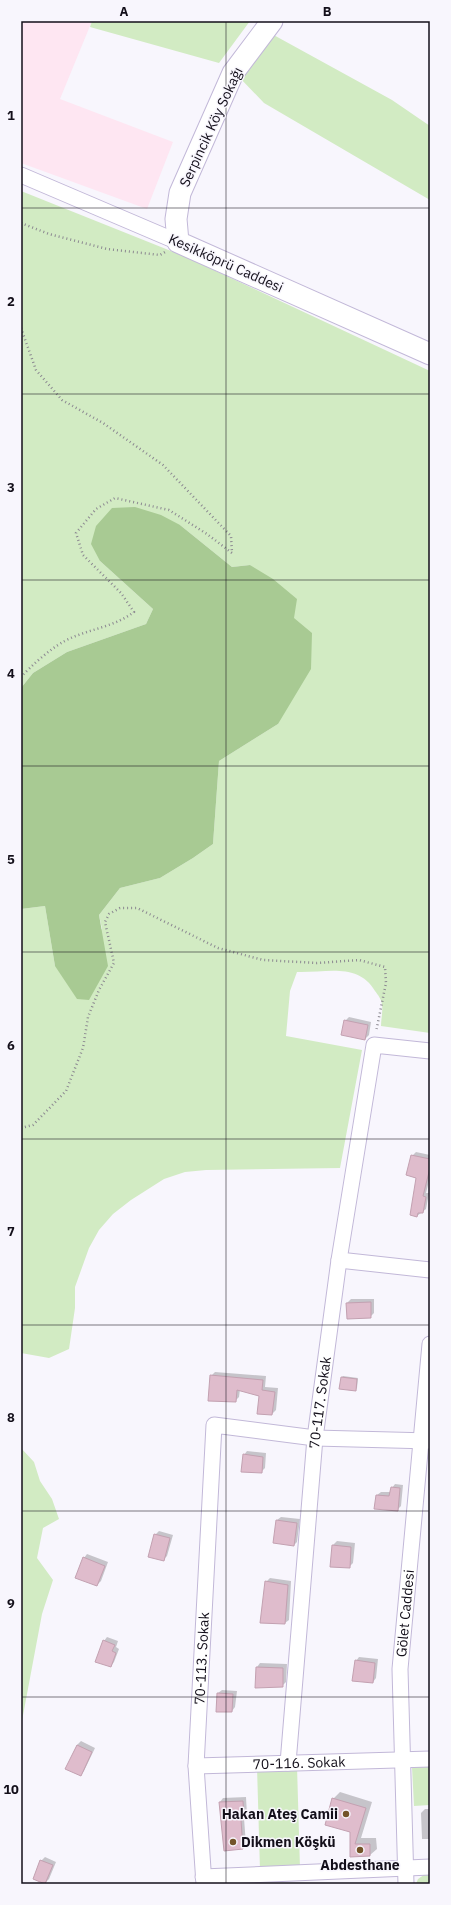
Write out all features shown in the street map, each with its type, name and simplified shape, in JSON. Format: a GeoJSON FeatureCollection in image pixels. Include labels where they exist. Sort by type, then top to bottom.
{"type":"FeatureCollection","features":[{"type":"Feature","properties":{"kind":"street","name":"Serpincik Köy Sokağı"},"geometry":{"type":"LineString","coordinates":[[178,242],[176,219],[180,193],[233,72],[272,21]]}},
{"type":"Feature","properties":{"kind":"street","name":"Kesikköprü Caddesi"},"geometry":{"type":"LineString","coordinates":[[21,176],[178,242],[430,354]]}},
{"type":"Feature","properties":{"kind":"street"},"geometry":{"type":"LineString","coordinates":[[374,1045],[430,1051]]}},
{"type":"Feature","properties":{"kind":"street","name":"70-117. Sokak"},"geometry":{"type":"LineString","coordinates":[[288,1763],[315,1438],[339,1260],[374,1045]]}},
{"type":"Feature","properties":{"kind":"street"},"geometry":{"type":"LineString","coordinates":[[339,1260],[430,1270]]}},
{"type":"Feature","properties":{"kind":"street","name":"Gölet Caddesi"},"geometry":{"type":"LineString","coordinates":[[406,1884],[400,1670],[426,1440],[430,1344]]}},
{"type":"Feature","properties":{"kind":"street","name":"70-113. Sokak"},"geometry":{"type":"LineString","coordinates":[[203,1881],[196,1766],[214,1425],[315,1438]]}},
{"type":"Feature","properties":{"kind":"street"},"geometry":{"type":"LineString","coordinates":[[315,1438],[426,1440]]}},
{"type":"Feature","properties":{"kind":"street","name":"70-116. Sokak"},"geometry":{"type":"LineString","coordinates":[[196,1766],[430,1759]]}},
{"type":"Feature","properties":{"kind":"street"},"geometry":{"type":"LineString","coordinates":[[203,1881],[430,1866]]}},
{"type":"Feature","properties":{"kind":"path"},"geometry":{"type":"LineString","coordinates":[[21,223],[49,234],[107,249],[160,255],[178,242]]}},
{"type":"Feature","properties":{"kind":"path"},"geometry":{"type":"LineString","coordinates":[[21,328],[36,370],[62,400],[103,423],[163,465],[231,536],[232,553],[207,534],[169,510],[115,498],[96,509],[76,533],[83,555],[121,593],[134,612],[123,621],[63,642],[21,677]]}},
{"type":"Feature","properties":{"kind":"path"},"geometry":{"type":"LineString","coordinates":[[21,1128],[33,1124],[66,1091],[83,1048],[88,1017],[99,990],[114,963],[105,922],[110,914],[120,908],[137,908],[218,948],[262,960],[317,963],[359,960],[385,967],[386,982],[374,1045]]}},
{"type":"Feature","properties":{"kind":"shaded area"},"geometry":{"type":"Polygon","coordinates":[[[21,21],[92,21],[60,99],[173,142],[147,209],[21,163],[21,21]]]}},
{"type":"Feature","properties":{"kind":"green space"},"geometry":{"type":"Polygon","coordinates":[[[92,21],[250,21],[219,63],[90,27],[92,21]]]}},
{"type":"Feature","properties":{"kind":"green space"},"geometry":{"type":"Polygon","coordinates":[[[270,33],[392,100],[430,126],[430,200],[264,103],[238,76],[270,33]]]}},
{"type":"Feature","properties":{"kind":"green space"},"geometry":{"type":"Polygon","coordinates":[[[21,191],[186,257],[430,371],[430,1033],[381,1026],[381,999],[368,982],[360,976],[340,971],[297,972],[290,991],[286,1036],[362,1050],[340,1168],[206,1170],[185,1172],[164,1179],[131,1200],[113,1214],[99,1230],[89,1248],[75,1287],[75,1308],[69,1349],[49,1358],[21,1353],[21,909],[45,906],[55,966],[102,929],[99,915],[120,888],[160,878],[213,844],[219,761],[278,724],[294,618],[250,565],[232,567],[180,525],[100,561],[153,609],[146,624],[67,652],[33,673],[21,688],[21,191]]]}},
{"type":"Feature","properties":{"kind":"green space"},"geometry":{"type":"Polygon","coordinates":[[[135,507],[161,515],[180,525],[232,567],[250,565],[273,579],[297,599],[294,618],[312,633],[311,669],[278,724],[219,761],[213,844],[160,878],[120,888],[99,915],[108,966],[89,1000],[77,999],[55,966],[45,906],[21,909],[21,688],[33,673],[67,652],[146,624],[153,609],[100,561],[91,544],[96,526],[112,508],[135,507]]]}},
{"type":"Feature","properties":{"kind":"green space"},"geometry":{"type":"Polygon","coordinates":[[[21,1448],[34,1462],[40,1481],[52,1499],[59,1519],[43,1528],[37,1558],[53,1580],[42,1614],[21,1726],[21,1448]]]}},
{"type":"Feature","properties":{"kind":"green space"},"geometry":{"type":"Polygon","coordinates":[[[297,1766],[300,1868],[260,1870],[257,1767],[297,1766]]]}},
{"type":"Feature","properties":{"kind":"green space"},"geometry":{"type":"Polygon","coordinates":[[[430,1766],[430,1805],[414,1806],[412,1767],[430,1766]]]}},
{"type":"Feature","properties":{"kind":"green space"},"geometry":{"type":"Polygon","coordinates":[[[430,1872],[430,1884],[416,1884],[418,1879],[430,1872]]]}},
{"type":"Feature","properties":{"kind":"building"},"geometry":{"type":"Polygon","coordinates":[[[344,1020],[368,1025],[365,1040],[341,1035],[344,1020]]]}},
{"type":"Feature","properties":{"kind":"building"},"geometry":{"type":"Polygon","coordinates":[[[411,1155],[430,1159],[430,1168],[423,1196],[426,1197],[423,1213],[418,1213],[417,1217],[410,1215],[416,1178],[406,1175],[411,1155]]]}},
{"type":"Feature","properties":{"kind":"building"},"geometry":{"type":"Polygon","coordinates":[[[371,1302],[371,1318],[347,1319],[346,1303],[371,1302]]]}},
{"type":"Feature","properties":{"kind":"building"},"geometry":{"type":"Polygon","coordinates":[[[210,1375],[263,1380],[262,1390],[275,1392],[272,1415],[257,1414],[259,1396],[237,1390],[236,1402],[208,1401],[210,1375]]]}},
{"type":"Feature","properties":{"kind":"building"},"geometry":{"type":"Polygon","coordinates":[[[341,1377],[357,1379],[356,1391],[339,1389],[341,1377]]]}},
{"type":"Feature","properties":{"kind":"building"},"geometry":{"type":"Polygon","coordinates":[[[243,1454],[263,1457],[262,1473],[241,1472],[243,1454]]]}},
{"type":"Feature","properties":{"kind":"building"},"geometry":{"type":"Polygon","coordinates":[[[391,1487],[400,1488],[398,1511],[374,1509],[376,1495],[389,1496],[391,1487]]]}},
{"type":"Feature","properties":{"kind":"building"},"geometry":{"type":"Polygon","coordinates":[[[276,1520],[297,1523],[294,1546],[273,1543],[276,1520]]]}},
{"type":"Feature","properties":{"kind":"building"},"geometry":{"type":"Polygon","coordinates":[[[154,1534],[170,1538],[164,1561],[148,1557],[154,1534]]]}},
{"type":"Feature","properties":{"kind":"building"},"geometry":{"type":"Polygon","coordinates":[[[332,1545],[351,1547],[350,1568],[330,1567],[332,1545]]]}},
{"type":"Feature","properties":{"kind":"building"},"geometry":{"type":"Polygon","coordinates":[[[83,1557],[105,1566],[97,1586],[75,1578],[83,1557]]]}},
{"type":"Feature","properties":{"kind":"building"},"geometry":{"type":"Polygon","coordinates":[[[265,1581],[288,1585],[285,1624],[260,1623],[265,1581]]]}},
{"type":"Feature","properties":{"kind":"building"},"geometry":{"type":"Polygon","coordinates":[[[103,1640],[115,1645],[112,1651],[116,1653],[111,1667],[95,1662],[103,1640]]]}},
{"type":"Feature","properties":{"kind":"building"},"geometry":{"type":"Polygon","coordinates":[[[355,1660],[375,1663],[373,1683],[352,1681],[355,1660]]]}},
{"type":"Feature","properties":{"kind":"building"},"geometry":{"type":"Polygon","coordinates":[[[256,1667],[283,1668],[283,1687],[255,1688],[256,1667]]]}},
{"type":"Feature","properties":{"kind":"building"},"geometry":{"type":"Polygon","coordinates":[[[217,1693],[233,1694],[232,1712],[216,1712],[217,1693]]]}},
{"type":"Feature","properties":{"kind":"building"},"geometry":{"type":"Polygon","coordinates":[[[77,1745],[92,1752],[81,1776],[65,1769],[77,1745]]]}},
{"type":"Feature","properties":{"kind":"building","name":"Hakan Ateş Camii"},"geometry":{"type":"Polygon","coordinates":[[[332,1798],[366,1808],[355,1844],[370,1844],[370,1856],[350,1857],[350,1832],[325,1825],[332,1798]]]}},
{"type":"Feature","properties":{"kind":"building"},"geometry":{"type":"Polygon","coordinates":[[[243,1801],[244,1820],[241,1820],[243,1849],[224,1851],[219,1802],[243,1801]]]}},
{"type":"Feature","properties":{"kind":"building"},"geometry":{"type":"Polygon","coordinates":[[[40,1860],[53,1865],[45,1884],[33,1879],[40,1860]]]}},
{"type":"Feature","properties":{"kind":"place","name":"Hakan Ateş Camii"},"geometry":{"type":"Point","coordinates":[346,1814]}},
{"type":"Feature","properties":{"kind":"place","name":"Dikmen Köşkü"},"geometry":{"type":"Point","coordinates":[233,1842]}},
{"type":"Feature","properties":{"kind":"place","name":"Abdesthane"},"geometry":{"type":"Point","coordinates":[360,1850]}}]}
